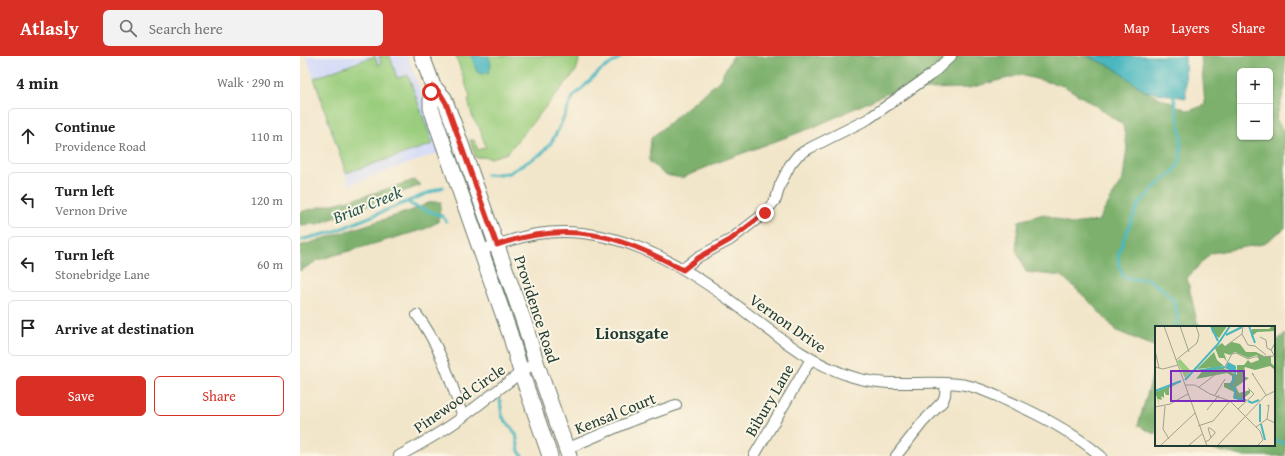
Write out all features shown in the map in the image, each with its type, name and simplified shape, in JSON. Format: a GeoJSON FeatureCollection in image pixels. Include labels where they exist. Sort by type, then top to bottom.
{"type":"FeatureCollection","features":[{"type":"Feature","properties":{"kind":"main road","name":"Providence Road"},"geometry":{"type":"LineString","coordinates":[[422,56],[433,86],[440,93],[446,103],[524,322],[567,452]]}},
{"type":"Feature","properties":{"kind":"main road","name":"Providence Road"},"geometry":{"type":"LineString","coordinates":[[433,86],[431,108],[510,334],[521,372],[550,456]]}},
{"type":"Feature","properties":{"kind":"street"},"geometry":{"type":"LineString","coordinates":[[683,270],[698,258],[730,240],[765,213],[776,199],[780,185],[790,165],[798,155],[868,119],[932,74],[951,56]]}},
{"type":"Feature","properties":{"kind":"street","name":"Vernon Drive"},"geometry":{"type":"LineString","coordinates":[[481,250],[510,240],[536,234],[588,234],[613,238],[640,247],[683,270],[728,299],[781,340],[810,359],[826,367],[870,381],[887,383],[946,383],[961,384],[976,388],[1032,411],[1068,430],[1102,456]]}},
{"type":"Feature","properties":{"kind":"street"},"geometry":{"type":"LineString","coordinates":[[417,315],[428,329],[444,362],[464,417]]}},
{"type":"Feature","properties":{"kind":"street","name":"Bibury Lane"},"geometry":{"type":"LineString","coordinates":[[754,456],[810,359]]}},
{"type":"Feature","properties":{"kind":"street","name":"Pinewood Circle"},"geometry":{"type":"LineString","coordinates":[[399,456],[413,449],[464,417],[536,362]]}},
{"type":"Feature","properties":{"kind":"street"},"geometry":{"type":"LineString","coordinates":[[896,456],[923,422],[943,401],[946,395],[946,383]]}},
{"type":"Feature","properties":{"kind":"street","name":"Kensal Court"},"geometry":{"type":"LineString","coordinates":[[567,452],[634,420],[676,405]]}},
{"type":"Feature","properties":{"kind":"shaded area"},"geometry":{"type":"Polygon","coordinates":[[[306,56],[408,56],[441,152],[349,185],[306,56]]]}},
{"type":"Feature","properties":{"kind":"green space"},"geometry":{"type":"Polygon","coordinates":[[[375,56],[378,65],[381,64],[379,56],[390,56],[397,78],[408,75],[433,144],[346,173],[314,78],[375,56]]]}},
{"type":"Feature","properties":{"kind":"green space"},"geometry":{"type":"Polygon","coordinates":[[[456,56],[578,56],[579,61],[576,71],[507,153],[491,158],[476,158],[470,140],[474,140],[478,150],[486,147],[479,127],[473,119],[468,100],[470,97],[456,56]]]}},
{"type":"Feature","properties":{"kind":"green space"},"geometry":{"type":"Polygon","coordinates":[[[733,56],[1086,56],[1111,66],[1145,91],[1189,111],[1205,105],[1201,56],[1285,56],[1285,87],[1276,119],[1285,133],[1285,228],[1263,244],[1211,253],[1187,278],[1197,322],[1201,326],[1155,326],[1155,347],[1117,331],[1086,298],[1062,276],[1026,272],[1016,249],[1019,221],[1044,214],[1070,224],[1098,221],[1123,178],[1127,147],[1123,125],[1098,107],[1064,86],[1020,75],[969,88],[927,89],[886,94],[814,127],[716,163],[682,178],[665,175],[649,161],[651,138],[719,81],[733,56]]]}},
{"type":"Feature","properties":{"kind":"green space"},"geometry":{"type":"Polygon","coordinates":[[[414,180],[421,185],[318,224],[300,225],[300,212],[365,196],[414,180]]]}},
{"type":"Feature","properties":{"kind":"green space"},"geometry":{"type":"Polygon","coordinates":[[[431,202],[441,202],[438,222],[425,229],[318,260],[300,271],[300,246],[410,211],[431,202]]]}},
{"type":"Feature","properties":{"kind":"green space"},"geometry":{"type":"Polygon","coordinates":[[[1285,334],[1285,456],[1242,456],[1197,446],[1275,446],[1275,342],[1285,334]]]}},
{"type":"Feature","properties":{"kind":"green space"},"geometry":{"type":"Polygon","coordinates":[[[1155,364],[1155,434],[1138,425],[1155,364]]]}},
{"type":"Feature","properties":{"kind":"water"},"geometry":{"type":"Polygon","coordinates":[[[471,56],[489,56],[491,65],[489,72],[480,74],[477,72],[471,56]]]}},
{"type":"Feature","properties":{"kind":"water"},"geometry":{"type":"Polygon","coordinates":[[[1086,56],[1185,56],[1186,98],[1145,91],[1111,66],[1086,56]]]}},
{"type":"Feature","properties":{"kind":"waterway","name":"Briar Creek"},"geometry":{"type":"LineString","coordinates":[[486,175],[509,173],[541,154],[551,143],[573,97],[601,70],[623,56]]}},
{"type":"Feature","properties":{"kind":"waterway"},"geometry":{"type":"LineString","coordinates":[[1173,93],[1181,135],[1180,162],[1173,172],[1155,187],[1138,205],[1118,256],[1119,268],[1124,277],[1131,279],[1148,279],[1161,288],[1174,301],[1177,314],[1177,326]]}},
{"type":"Feature","properties":{"kind":"waterway","name":"Briar Creek"},"geometry":{"type":"LineString","coordinates":[[300,240],[333,232],[443,187]]}},
{"type":"Feature","properties":{"kind":"waterway"},"geometry":{"type":"LineString","coordinates":[[408,202],[412,205],[442,216],[446,221]]}},
{"type":"Feature","properties":{"kind":"waterway"},"geometry":{"type":"LineString","coordinates":[[500,400],[502,416],[516,434],[519,451],[522,456]]}},
{"type":"Feature","properties":{"kind":"waterway"},"geometry":{"type":"LineString","coordinates":[[1275,441],[1285,443]]}},
{"type":"Feature","properties":{"kind":"district","name":"Lionsgate"},"geometry":{"type":"Point","coordinates":[632,332]}},
{"type":"Feature","properties":{"kind":"route"},"geometry":{"type":"LineString","coordinates":[[431,92],[433,86],[444,98],[497,245],[510,240],[536,234],[572,233],[596,235],[613,238],[640,247],[683,270],[698,258],[730,240],[765,213]]}}]}
